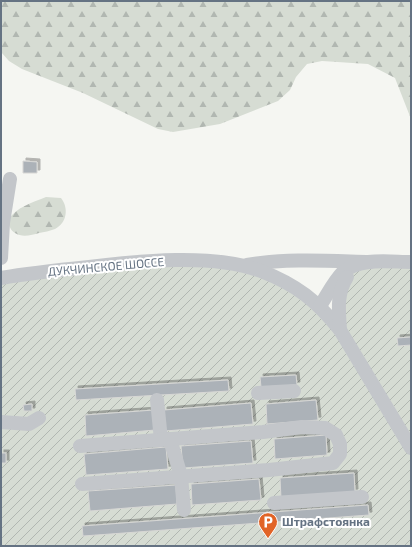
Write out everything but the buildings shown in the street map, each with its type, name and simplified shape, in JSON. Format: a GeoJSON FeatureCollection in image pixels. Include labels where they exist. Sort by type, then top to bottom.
{"type":"FeatureCollection","features":[{"type":"Feature","properties":{"kind":"street"},"geometry":{"type":"LineString","coordinates":[[10,179],[3,223],[1,258],[28,274]]}},
{"type":"Feature","properties":{"kind":"street","name":"ДУКЧИНСКОЕ ШОССЕ"},"geometry":{"type":"LineString","coordinates":[[1,278],[137,262],[200,261],[243,266],[260,271],[289,284],[320,306],[340,330],[411,448]]}},
{"type":"Feature","properties":{"kind":"street"},"geometry":{"type":"LineString","coordinates":[[243,266],[263,262],[411,262]]}},
{"type":"Feature","properties":{"kind":"street"},"geometry":{"type":"LineString","coordinates":[[260,271],[327,267],[370,262]]}},
{"type":"Feature","properties":{"kind":"street"},"geometry":{"type":"LineString","coordinates":[[320,306],[343,272],[355,266],[370,262]]}},
{"type":"Feature","properties":{"kind":"street"},"geometry":{"type":"LineString","coordinates":[[340,330],[339,299],[343,283],[351,274],[370,262]]}},
{"type":"Feature","properties":{"kind":"street"},"geometry":{"type":"LineString","coordinates":[[258,393],[294,391]]}},
{"type":"Feature","properties":{"kind":"street"},"geometry":{"type":"LineString","coordinates":[[157,400],[166,439],[181,476],[184,510]]}},
{"type":"Feature","properties":{"kind":"street"},"geometry":{"type":"LineString","coordinates":[[1,422],[29,424],[39,418]]}},
{"type":"Feature","properties":{"kind":"street"},"geometry":{"type":"LineString","coordinates":[[80,446],[309,427],[324,428],[336,435],[340,444],[340,454],[333,463],[269,470],[82,484]]}},
{"type":"Feature","properties":{"kind":"street"},"geometry":{"type":"LineString","coordinates":[[274,503],[362,497]]}},
{"type":"Feature","properties":{"kind":"green space"},"geometry":{"type":"Polygon","coordinates":[[[1,1],[411,1],[411,119],[395,78],[368,64],[322,61],[307,64],[296,77],[290,90],[278,101],[220,124],[173,132],[158,129],[83,93],[22,69],[9,61],[1,52],[1,1]]]}},
{"type":"Feature","properties":{"kind":"green space"},"geometry":{"type":"Polygon","coordinates":[[[46,197],[61,198],[64,202],[66,215],[62,223],[55,229],[27,236],[18,235],[13,232],[8,220],[25,206],[46,197]]]}},
{"type":"Feature","properties":{"kind":"green space"},"geometry":{"type":"Polygon","coordinates":[[[146,261],[243,266],[275,277],[340,330],[340,290],[355,270],[411,262],[411,546],[1,546],[1,279],[146,261]]]}},
{"type":"Feature","properties":{"kind":"place","name":"Штрафстоянка"},"geometry":{"type":"Point","coordinates":[268,539]}}]}
